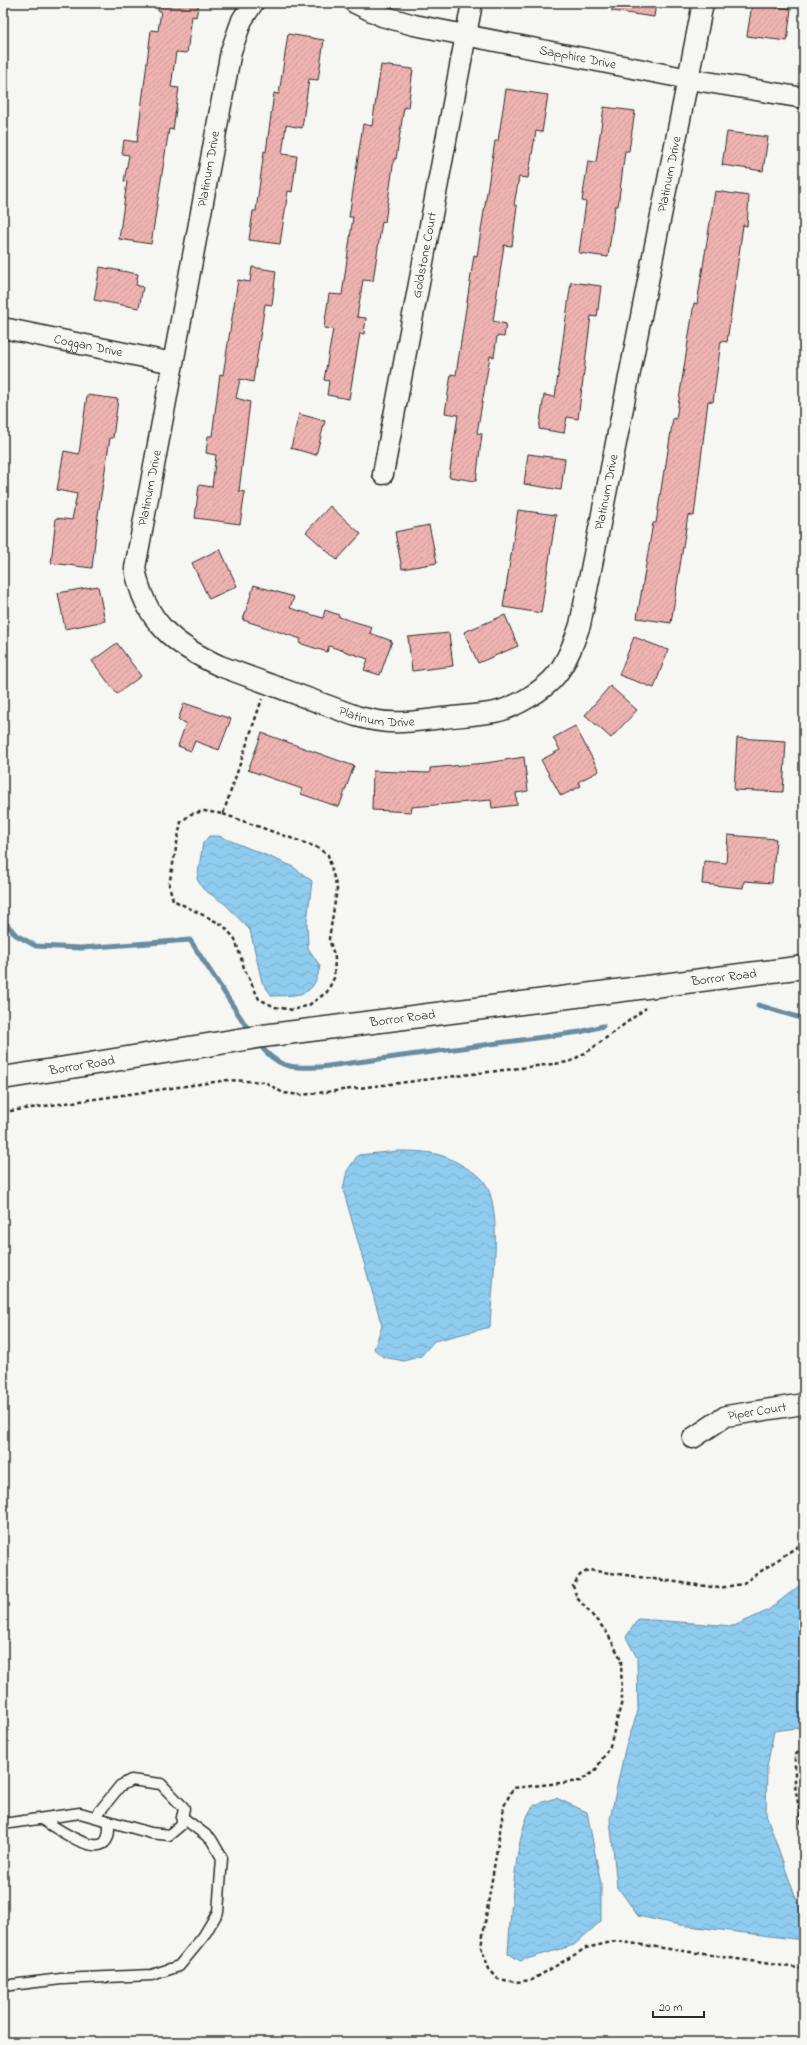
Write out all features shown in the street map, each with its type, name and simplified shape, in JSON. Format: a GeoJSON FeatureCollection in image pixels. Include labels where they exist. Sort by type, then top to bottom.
{"type":"FeatureCollection","features":[{"type":"Feature","properties":{"kind":"street","name":"Platinum Drive"},"geometry":{"type":"LineString","coordinates":[[253,3],[242,20],[231,51],[135,568],[137,582],[152,616],[163,631],[178,642],[214,663],[356,716],[378,722],[397,723],[496,712],[526,700],[556,675],[572,649],[580,625],[703,3]]}},
{"type":"Feature","properties":{"kind":"street","name":"Sapphire Drive"},"geometry":{"type":"LineString","coordinates":[[355,3],[382,16],[466,36],[689,79],[804,98]]}},
{"type":"Feature","properties":{"kind":"street","name":"Goldstone Court"},"geometry":{"type":"LineString","coordinates":[[383,474],[472,3]]}},
{"type":"Feature","properties":{"kind":"street","name":"Coggan Drive"},"geometry":{"type":"LineString","coordinates":[[3,328],[173,363]]}},
{"type":"Feature","properties":{"kind":"street","name":"Borror Road"},"geometry":{"type":"LineString","coordinates":[[3,1078],[254,1037],[804,967]]}},
{"type":"Feature","properties":{"kind":"street","name":"Piper Court"},"geometry":{"type":"LineString","coordinates":[[693,1438],[726,1416],[804,1404]]}},
{"type":"Feature","properties":{"kind":"lane"},"geometry":{"type":"LineString","coordinates":[[3,1824],[80,1813],[95,1818],[109,1822],[151,1833],[169,1835],[181,1825],[184,1808],[161,1784],[131,1780],[120,1786],[95,1818]]}},
{"type":"Feature","properties":{"kind":"lane"},"geometry":{"type":"LineString","coordinates":[[3,1986],[61,1978],[152,1975],[179,1966],[203,1937],[218,1912],[222,1858],[211,1839],[182,1817]]}},
{"type":"Feature","properties":{"kind":"lane"},"geometry":{"type":"LineString","coordinates":[[41,1819],[83,1843],[97,1845],[105,1842],[108,1836],[109,1822]]}},
{"type":"Feature","properties":{"kind":"path"},"geometry":{"type":"LineString","coordinates":[[222,814],[267,684]]}},
{"type":"Feature","properties":{"kind":"path"},"geometry":{"type":"LineString","coordinates":[[204,811],[222,814],[316,847],[328,854],[337,889],[329,939],[335,958],[334,978],[327,992],[309,1005],[293,1010],[275,1007],[259,999],[244,968],[235,939],[223,925],[173,900],[169,885],[181,822],[191,814],[204,811]]}},
{"type":"Feature","properties":{"kind":"path"},"geometry":{"type":"LineString","coordinates":[[3,1112],[228,1080],[265,1082],[283,1093],[302,1095],[569,1062],[590,1050],[650,1005]]}},
{"type":"Feature","properties":{"kind":"path"},"geometry":{"type":"LineString","coordinates":[[804,1542],[742,1584],[719,1588],[589,1570],[580,1575],[573,1586],[577,1598],[606,1631],[621,1659],[622,1701],[610,1746],[595,1771],[580,1781],[513,1788],[504,1806],[481,1947],[488,1970],[498,1979],[516,1982],[532,1980],[586,1948],[616,1942],[804,1969]]}},
{"type":"Feature","properties":{"kind":"path"},"geometry":{"type":"LineString","coordinates":[[804,1748],[795,1755],[795,1778],[804,1836]]}},
{"type":"Feature","properties":{"kind":"water"},"geometry":{"type":"Polygon","coordinates":[[[209,836],[219,836],[292,866],[312,881],[307,921],[308,948],[320,966],[314,984],[304,993],[298,995],[272,996],[262,982],[250,930],[225,904],[203,889],[197,879],[203,843],[209,836]]]}},
{"type":"Feature","properties":{"kind":"water"},"geometry":{"type":"Polygon","coordinates":[[[399,1151],[437,1154],[453,1160],[479,1176],[490,1193],[494,1209],[495,1229],[490,1327],[434,1341],[421,1356],[404,1361],[383,1357],[374,1349],[382,1326],[343,1189],[347,1171],[358,1155],[399,1151]]]}},
{"type":"Feature","properties":{"kind":"water"},"geometry":{"type":"Polygon","coordinates":[[[804,1582],[804,1727],[774,1731],[767,1767],[766,1814],[795,1896],[804,1913],[803,1940],[680,1925],[638,1916],[617,1886],[610,1819],[625,1749],[638,1711],[637,1658],[626,1637],[638,1619],[734,1626],[767,1611],[804,1582]]]}},
{"type":"Feature","properties":{"kind":"water"},"geometry":{"type":"Polygon","coordinates":[[[556,1798],[587,1812],[601,1884],[601,1921],[574,1945],[520,1961],[508,1953],[512,1898],[518,1851],[528,1815],[535,1805],[556,1798]]]}},
{"type":"Feature","properties":{"kind":"building"},"geometry":{"type":"Polygon","coordinates":[[[158,3],[199,3],[196,17],[192,16],[187,53],[176,52],[171,87],[179,88],[173,130],[169,129],[151,244],[119,239],[127,182],[124,181],[129,155],[122,154],[124,140],[137,142],[151,30],[158,31],[161,11],[158,11],[158,3]]]}},
{"type":"Feature","properties":{"kind":"building"},"geometry":{"type":"Polygon","coordinates":[[[612,3],[656,3],[654,17],[612,11],[612,3]]]}},
{"type":"Feature","properties":{"kind":"building"},"geometry":{"type":"Polygon","coordinates":[[[752,4],[791,9],[787,41],[747,36],[752,4]]]}},
{"type":"Feature","properties":{"kind":"building"},"geometry":{"type":"Polygon","coordinates":[[[288,34],[324,40],[318,80],[309,79],[302,128],[286,125],[282,154],[297,156],[292,192],[288,191],[280,244],[249,240],[253,211],[256,211],[274,93],[279,94],[288,34]]]}},
{"type":"Feature","properties":{"kind":"building"},"geometry":{"type":"Polygon","coordinates":[[[381,65],[413,69],[408,108],[404,107],[396,159],[394,159],[385,222],[382,221],[373,281],[363,280],[357,317],[366,318],[364,334],[360,333],[349,399],[327,395],[329,381],[324,380],[333,329],[324,328],[329,294],[342,295],[353,217],[349,217],[363,124],[372,126],[381,65]]]}},
{"type":"Feature","properties":{"kind":"building"},"geometry":{"type":"Polygon","coordinates":[[[506,89],[548,95],[542,132],[536,131],[528,178],[519,177],[514,205],[517,206],[512,246],[504,245],[493,321],[506,324],[504,337],[497,336],[494,357],[490,356],[477,433],[482,434],[476,481],[449,477],[458,415],[445,413],[451,374],[456,375],[474,255],[477,256],[495,141],[498,141],[506,89]]]}},
{"type":"Feature","properties":{"kind":"building"},"geometry":{"type":"Polygon","coordinates":[[[604,107],[635,111],[629,151],[625,151],[618,206],[615,206],[608,257],[579,253],[586,202],[582,201],[588,161],[596,162],[604,107]]]}},
{"type":"Feature","properties":{"kind":"building"},"geometry":{"type":"Polygon","coordinates":[[[727,132],[768,137],[763,171],[722,165],[727,132]]]}},
{"type":"Feature","properties":{"kind":"building"},"geometry":{"type":"Polygon","coordinates":[[[715,191],[749,196],[747,226],[743,225],[727,342],[721,341],[713,402],[708,401],[694,516],[688,515],[671,623],[637,618],[653,523],[656,523],[673,418],[676,419],[694,303],[697,304],[715,191]]]}},
{"type":"Feature","properties":{"kind":"building"},"geometry":{"type":"Polygon","coordinates":[[[100,267],[138,274],[136,285],[143,287],[139,308],[94,300],[100,267]]]}},
{"type":"Feature","properties":{"kind":"building"},"geometry":{"type":"Polygon","coordinates":[[[252,267],[276,271],[272,305],[265,304],[253,382],[240,379],[236,398],[250,402],[239,491],[245,492],[240,524],[195,518],[199,485],[212,487],[216,455],[206,453],[208,436],[212,436],[220,374],[223,375],[238,280],[250,282],[252,267]]]}},
{"type":"Feature","properties":{"kind":"building"},"geometry":{"type":"Polygon","coordinates":[[[571,282],[601,286],[597,317],[591,316],[578,419],[567,417],[564,433],[539,429],[544,395],[555,397],[571,282]]]}},
{"type":"Feature","properties":{"kind":"building"},"geometry":{"type":"Polygon","coordinates":[[[87,395],[118,399],[113,438],[110,438],[98,515],[92,568],[51,563],[56,518],[72,520],[77,494],[57,490],[64,451],[79,454],[87,395]]]}},
{"type":"Feature","properties":{"kind":"building"},"geometry":{"type":"Polygon","coordinates":[[[299,414],[325,421],[316,455],[291,448],[299,414]]]}},
{"type":"Feature","properties":{"kind":"building"},"geometry":{"type":"Polygon","coordinates":[[[528,454],[565,459],[561,490],[524,484],[528,454]]]}},
{"type":"Feature","properties":{"kind":"building"},"geometry":{"type":"Polygon","coordinates":[[[330,506],[361,534],[337,560],[306,532],[330,506]]]}},
{"type":"Feature","properties":{"kind":"building"},"geometry":{"type":"Polygon","coordinates":[[[518,510],[556,515],[541,613],[503,607],[518,510]]]}},
{"type":"Feature","properties":{"kind":"building"},"geometry":{"type":"Polygon","coordinates":[[[429,525],[437,563],[402,569],[395,532],[429,525]]]}},
{"type":"Feature","properties":{"kind":"building"},"geometry":{"type":"Polygon","coordinates":[[[220,549],[237,586],[209,599],[192,563],[220,549]]]}},
{"type":"Feature","properties":{"kind":"building"},"geometry":{"type":"Polygon","coordinates":[[[254,585],[294,597],[290,608],[323,618],[325,610],[339,615],[339,617],[372,627],[370,633],[392,641],[380,675],[364,670],[368,659],[329,646],[327,652],[299,643],[301,639],[243,620],[254,585]]]}},
{"type":"Feature","properties":{"kind":"building"},"geometry":{"type":"Polygon","coordinates":[[[98,586],[105,621],[65,629],[58,593],[98,586]]]}},
{"type":"Feature","properties":{"kind":"building"},"geometry":{"type":"Polygon","coordinates":[[[505,615],[518,646],[478,663],[464,632],[505,615]]]}},
{"type":"Feature","properties":{"kind":"building"},"geometry":{"type":"Polygon","coordinates":[[[449,633],[453,666],[412,671],[408,637],[449,633]]]}},
{"type":"Feature","properties":{"kind":"building"},"geometry":{"type":"Polygon","coordinates":[[[634,637],[668,650],[654,688],[619,675],[634,637]]]}},
{"type":"Feature","properties":{"kind":"building"},"geometry":{"type":"Polygon","coordinates":[[[117,643],[141,676],[117,694],[92,661],[117,643]]]}},
{"type":"Feature","properties":{"kind":"building"},"geometry":{"type":"Polygon","coordinates":[[[610,686],[637,710],[611,738],[585,715],[610,686]]]}},
{"type":"Feature","properties":{"kind":"building"},"geometry":{"type":"Polygon","coordinates":[[[184,703],[231,719],[219,750],[195,741],[191,751],[178,746],[186,723],[178,720],[184,703]]]}},
{"type":"Feature","properties":{"kind":"building"},"geometry":{"type":"Polygon","coordinates":[[[575,726],[599,771],[578,782],[581,786],[561,796],[541,760],[560,750],[553,738],[575,726]]]}},
{"type":"Feature","properties":{"kind":"building"},"geometry":{"type":"Polygon","coordinates":[[[262,733],[354,766],[339,807],[301,794],[302,789],[248,770],[262,733]]]}},
{"type":"Feature","properties":{"kind":"building"},"geometry":{"type":"Polygon","coordinates":[[[737,738],[786,741],[783,792],[734,790],[737,738]]]}},
{"type":"Feature","properties":{"kind":"building"},"geometry":{"type":"Polygon","coordinates":[[[524,757],[528,791],[516,793],[517,805],[492,808],[491,800],[412,807],[411,812],[372,810],[373,771],[430,773],[430,768],[486,763],[524,757]]]}},
{"type":"Feature","properties":{"kind":"building"},"geometry":{"type":"Polygon","coordinates":[[[728,835],[776,839],[772,883],[744,881],[743,888],[702,884],[704,861],[726,863],[728,835]]]}},
{"type":"Feature","properties":{"kind":"waterway"},"geometry":{"type":"LineString","coordinates":[[3,920],[16,935],[36,946],[81,948],[190,940],[250,1032]]}},
{"type":"Feature","properties":{"kind":"waterway"},"geometry":{"type":"LineString","coordinates":[[758,1005],[804,1019]]}},
{"type":"Feature","properties":{"kind":"waterway"},"geometry":{"type":"LineString","coordinates":[[258,1043],[272,1058],[286,1065],[293,1067],[321,1067],[580,1032],[603,1026]]}}]}
